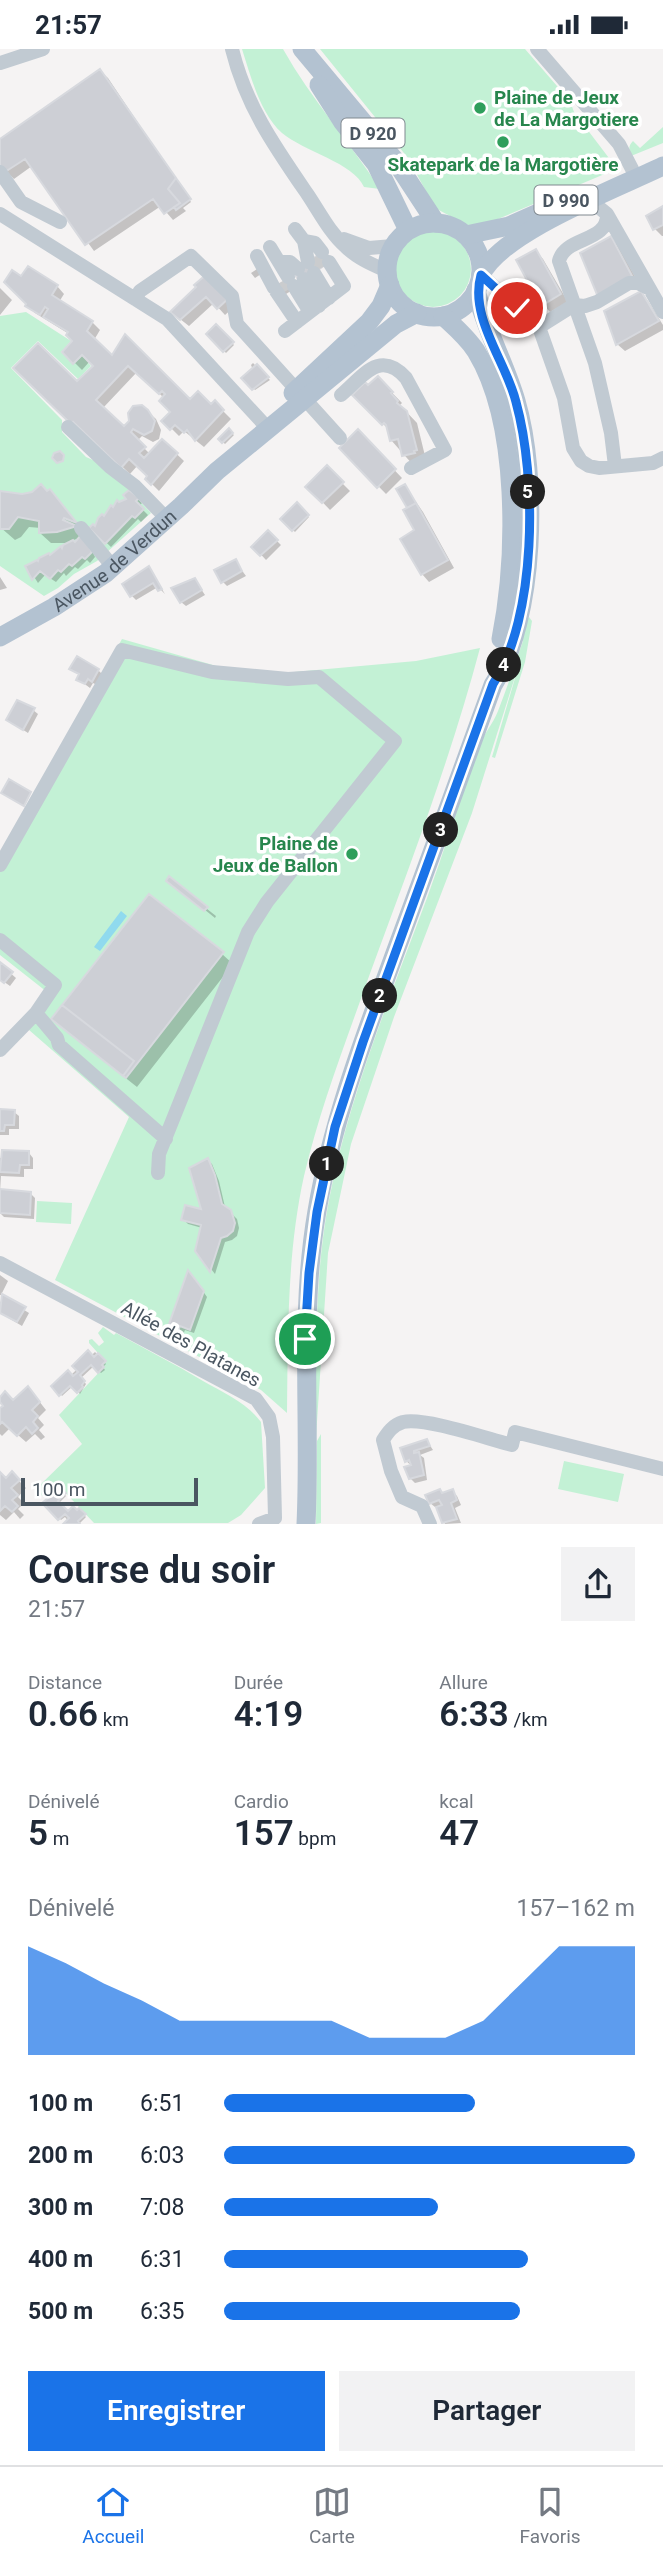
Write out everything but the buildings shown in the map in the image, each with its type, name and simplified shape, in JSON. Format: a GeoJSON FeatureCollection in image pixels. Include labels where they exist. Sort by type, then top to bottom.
{"type":"FeatureCollection","features":[{"type":"Feature","properties":{"kind":"main road","name":"D 920"},"geometry":{"type":"LineString","coordinates":[[295,49],[342,121],[376,164],[408,230]]}},
{"type":"Feature","properties":{"kind":"main road","name":"D 920"},"geometry":{"type":"LineString","coordinates":[[302,49],[394,159],[436,223]]}},
{"type":"Feature","properties":{"kind":"main road","name":"D 990"},"geometry":{"type":"LineString","coordinates":[[466,235],[509,226],[663,156]]}},
{"type":"Feature","properties":{"kind":"main road"},"geometry":{"type":"LineString","coordinates":[[493,684],[502,671],[524,599],[529,536],[528,496],[523,435],[516,400],[482,315],[479,282],[480,261],[475,247],[466,235],[455,228],[436,223],[408,230],[393,246],[388,278],[396,297],[417,313],[443,316],[457,311],[468,302],[479,282],[499,251],[546,223],[663,166]]}},
{"type":"Feature","properties":{"kind":"main road","name":"Avenue de Verdun"},"geometry":{"type":"LineString","coordinates":[[323,375],[381,306],[388,278]]}},
{"type":"Feature","properties":{"kind":"main road","name":"Avenue de Verdun"},"geometry":{"type":"LineString","coordinates":[[0,637],[83,589],[113,567],[323,375],[396,324],[417,313]]}},
{"type":"Feature","properties":{"kind":"main road"},"geometry":{"type":"LineString","coordinates":[[307,1518],[305,1339],[309,1273],[317,1212],[335,1127],[363,1042],[493,684],[510,589],[512,557],[508,463],[495,395],[475,350],[462,333],[443,316]]}},
{"type":"Feature","properties":{"kind":"main road","name":"Avenue de Verdun"},"geometry":{"type":"LineString","coordinates":[[217,471],[262,422],[301,394]]}},
{"type":"Feature","properties":{"kind":"street"},"geometry":{"type":"LineString","coordinates":[[0,63],[43,49]]}},
{"type":"Feature","properties":{"kind":"street"},"geometry":{"type":"LineString","coordinates":[[232,49],[253,110],[270,141],[337,236],[388,278]]}},
{"type":"Feature","properties":{"kind":"street"},"geometry":{"type":"LineString","coordinates":[[537,49],[619,144],[632,169]]}},
{"type":"Feature","properties":{"kind":"street"},"geometry":{"type":"LineString","coordinates":[[0,172],[20,202],[60,222]]}},
{"type":"Feature","properties":{"kind":"street"},"geometry":{"type":"LineString","coordinates":[[591,201],[607,214],[663,312]]}},
{"type":"Feature","properties":{"kind":"street"},"geometry":{"type":"LineString","coordinates":[[0,214],[167,319],[262,422]]}},
{"type":"Feature","properties":{"kind":"street"},"geometry":{"type":"LineString","coordinates":[[607,214],[607,222],[602,230],[572,245],[560,256],[560,267],[596,363],[615,466]]}},
{"type":"Feature","properties":{"kind":"street"},"geometry":{"type":"LineString","coordinates":[[337,236],[364,247],[393,246]]}},
{"type":"Feature","properties":{"kind":"street"},"geometry":{"type":"LineString","coordinates":[[301,237],[301,274],[316,308]]}},
{"type":"Feature","properties":{"kind":"street"},"geometry":{"type":"LineString","coordinates":[[316,308],[301,274],[263,251],[279,262],[301,274],[316,308]]}},
{"type":"Feature","properties":{"kind":"street"},"geometry":{"type":"LineString","coordinates":[[135,299],[140,291],[191,256],[232,296],[237,324],[340,437]]}},
{"type":"Feature","properties":{"kind":"street"},"geometry":{"type":"LineString","coordinates":[[479,282],[539,327],[564,398],[576,456],[589,466],[653,463],[663,459]]}},
{"type":"Feature","properties":{"kind":"street"},"geometry":{"type":"LineString","coordinates":[[539,327],[575,305],[585,306],[597,302],[634,282],[650,289]]}},
{"type":"Feature","properties":{"kind":"street"},"geometry":{"type":"LineString","coordinates":[[341,395],[376,366],[387,364],[399,370],[446,450],[411,468]]}},
{"type":"Feature","properties":{"kind":"street"},"geometry":{"type":"LineString","coordinates":[[323,375],[352,408]]}},
{"type":"Feature","properties":{"kind":"street"},"geometry":{"type":"LineString","coordinates":[[68,426],[110,467],[135,486],[167,519]]}},
{"type":"Feature","properties":{"kind":"street"},"geometry":{"type":"LineString","coordinates":[[81,528],[113,567]]}},
{"type":"Feature","properties":{"kind":"street"},"geometry":{"type":"LineString","coordinates":[[0,865],[122,650],[212,672],[288,679],[319,677],[395,741],[267,902],[248,932],[159,1154],[158,1173]]}},
{"type":"Feature","properties":{"kind":"street"},"geometry":{"type":"LineString","coordinates":[[0,940],[55,985],[36,1013],[0,1050]]}},
{"type":"Feature","properties":{"kind":"street"},"geometry":{"type":"LineString","coordinates":[[36,1013],[57,1038],[59,1045],[166,1139]]}},
{"type":"Feature","properties":{"kind":"street","name":"Allée des Platanes"},"geometry":{"type":"LineString","coordinates":[[0,1263],[256,1399],[269,1417],[275,1518],[259,1524]]}},
{"type":"Feature","properties":{"kind":"street"},"geometry":{"type":"LineString","coordinates":[[430,1524],[422,1506],[402,1497],[391,1471],[383,1440],[390,1429],[403,1422],[421,1422],[512,1445],[515,1432],[663,1469]]}},
{"type":"Feature","properties":{"kind":"green space"},"geometry":{"type":"Polygon","coordinates":[[[242,49],[283,49],[380,189],[364,187],[350,171],[291,140],[274,125],[262,105],[242,49]]]}},
{"type":"Feature","properties":{"kind":"green space","name":"Plaine de Jeux de La Margotiere"},"geometry":{"type":"Polygon","coordinates":[[[320,49],[525,49],[570,101],[574,112],[615,166],[607,173],[486,224],[467,225],[435,208],[408,158],[320,49]]]}},
{"type":"Feature","properties":{"kind":"green space"},"geometry":{"type":"Polygon","coordinates":[[[663,127],[663,143],[631,156],[629,148],[633,141],[640,148],[663,127]]]}},
{"type":"Feature","properties":{"kind":"green space"},"geometry":{"type":"Polygon","coordinates":[[[433,231],[447,234],[460,242],[468,255],[471,269],[468,283],[460,296],[447,304],[433,307],[419,304],[406,296],[398,283],[395,269],[398,255],[406,242],[419,234],[433,231]]]}},
{"type":"Feature","properties":{"kind":"green space"},"geometry":{"type":"Polygon","coordinates":[[[26,312],[71,341],[61,352],[73,364],[82,356],[91,366],[78,379],[38,341],[11,368],[62,420],[62,432],[86,457],[100,463],[120,480],[151,513],[97,561],[44,596],[0,566],[0,316],[26,312]]]}},
{"type":"Feature","properties":{"kind":"green space"},"geometry":{"type":"Polygon","coordinates":[[[529,617],[532,621],[525,662],[495,758],[492,757],[520,661],[472,813],[394,1017],[351,1144],[328,1253],[316,1437],[318,1288],[324,1229],[337,1161],[372,1047],[434,880],[478,748],[505,694],[523,641],[522,630],[529,617]]]}},
{"type":"Feature","properties":{"kind":"green space"},"geometry":{"type":"Polygon","coordinates":[[[122,639],[227,669],[283,673],[416,661],[480,648],[442,774],[333,1076],[304,1176],[291,1264],[287,1413],[261,1390],[55,1280],[129,1117],[21,1023],[47,992],[0,955],[0,859],[122,639]]]}},
{"type":"Feature","properties":{"kind":"green space"},"geometry":{"type":"Polygon","coordinates":[[[37,1201],[72,1203],[71,1224],[36,1222],[37,1201]]]}},
{"type":"Feature","properties":{"kind":"green space"},"geometry":{"type":"Polygon","coordinates":[[[103,1327],[235,1399],[261,1422],[265,1488],[241,1515],[228,1523],[94,1523],[60,1487],[57,1489],[53,1485],[42,1496],[38,1487],[82,1444],[59,1415],[104,1367],[102,1365],[105,1361],[89,1343],[92,1339],[99,1346],[104,1342],[98,1333],[103,1327]]]}},
{"type":"Feature","properties":{"kind":"green space"},"geometry":{"type":"Polygon","coordinates":[[[321,1434],[321,1523],[316,1524],[317,1441],[321,1434]]]}},
{"type":"Feature","properties":{"kind":"green space"},"geometry":{"type":"Polygon","coordinates":[[[564,1461],[624,1474],[618,1502],[558,1489],[564,1461]]]}},
{"type":"Feature","properties":{"kind":"water"},"geometry":{"type":"Polygon","coordinates":[[[121,911],[127,916],[100,951],[94,947],[121,911]]]}},
{"type":"Feature","properties":{"kind":"tunnel"},"geometry":{"type":"LineString","coordinates":[[317,256],[323,267]]}},
{"type":"Feature","properties":{"kind":"tunnel"},"geometry":{"type":"LineString","coordinates":[[281,282],[286,291]]}},
{"type":"Feature","properties":{"kind":"place","name":"Plaine de Jeux de La Margotiere"},"geometry":{"type":"Point","coordinates":[480,108]}},
{"type":"Feature","properties":{"kind":"place","name":"Skatepark de la Margotière"},"geometry":{"type":"Point","coordinates":[503,142]}},
{"type":"Feature","properties":{"kind":"place","name":"Plaine de Jeux de Ballon"},"geometry":{"type":"Point","coordinates":[352,854]}},
{"type":"Feature","properties":{"kind":"route"},"geometry":{"type":"LineString","coordinates":[[305,1339],[309,1273],[317,1212],[335,1127],[363,1042],[493,684],[502,671],[524,599],[529,536],[523,435],[516,400],[482,315],[477,290],[481,275],[517,308]]}}]}
